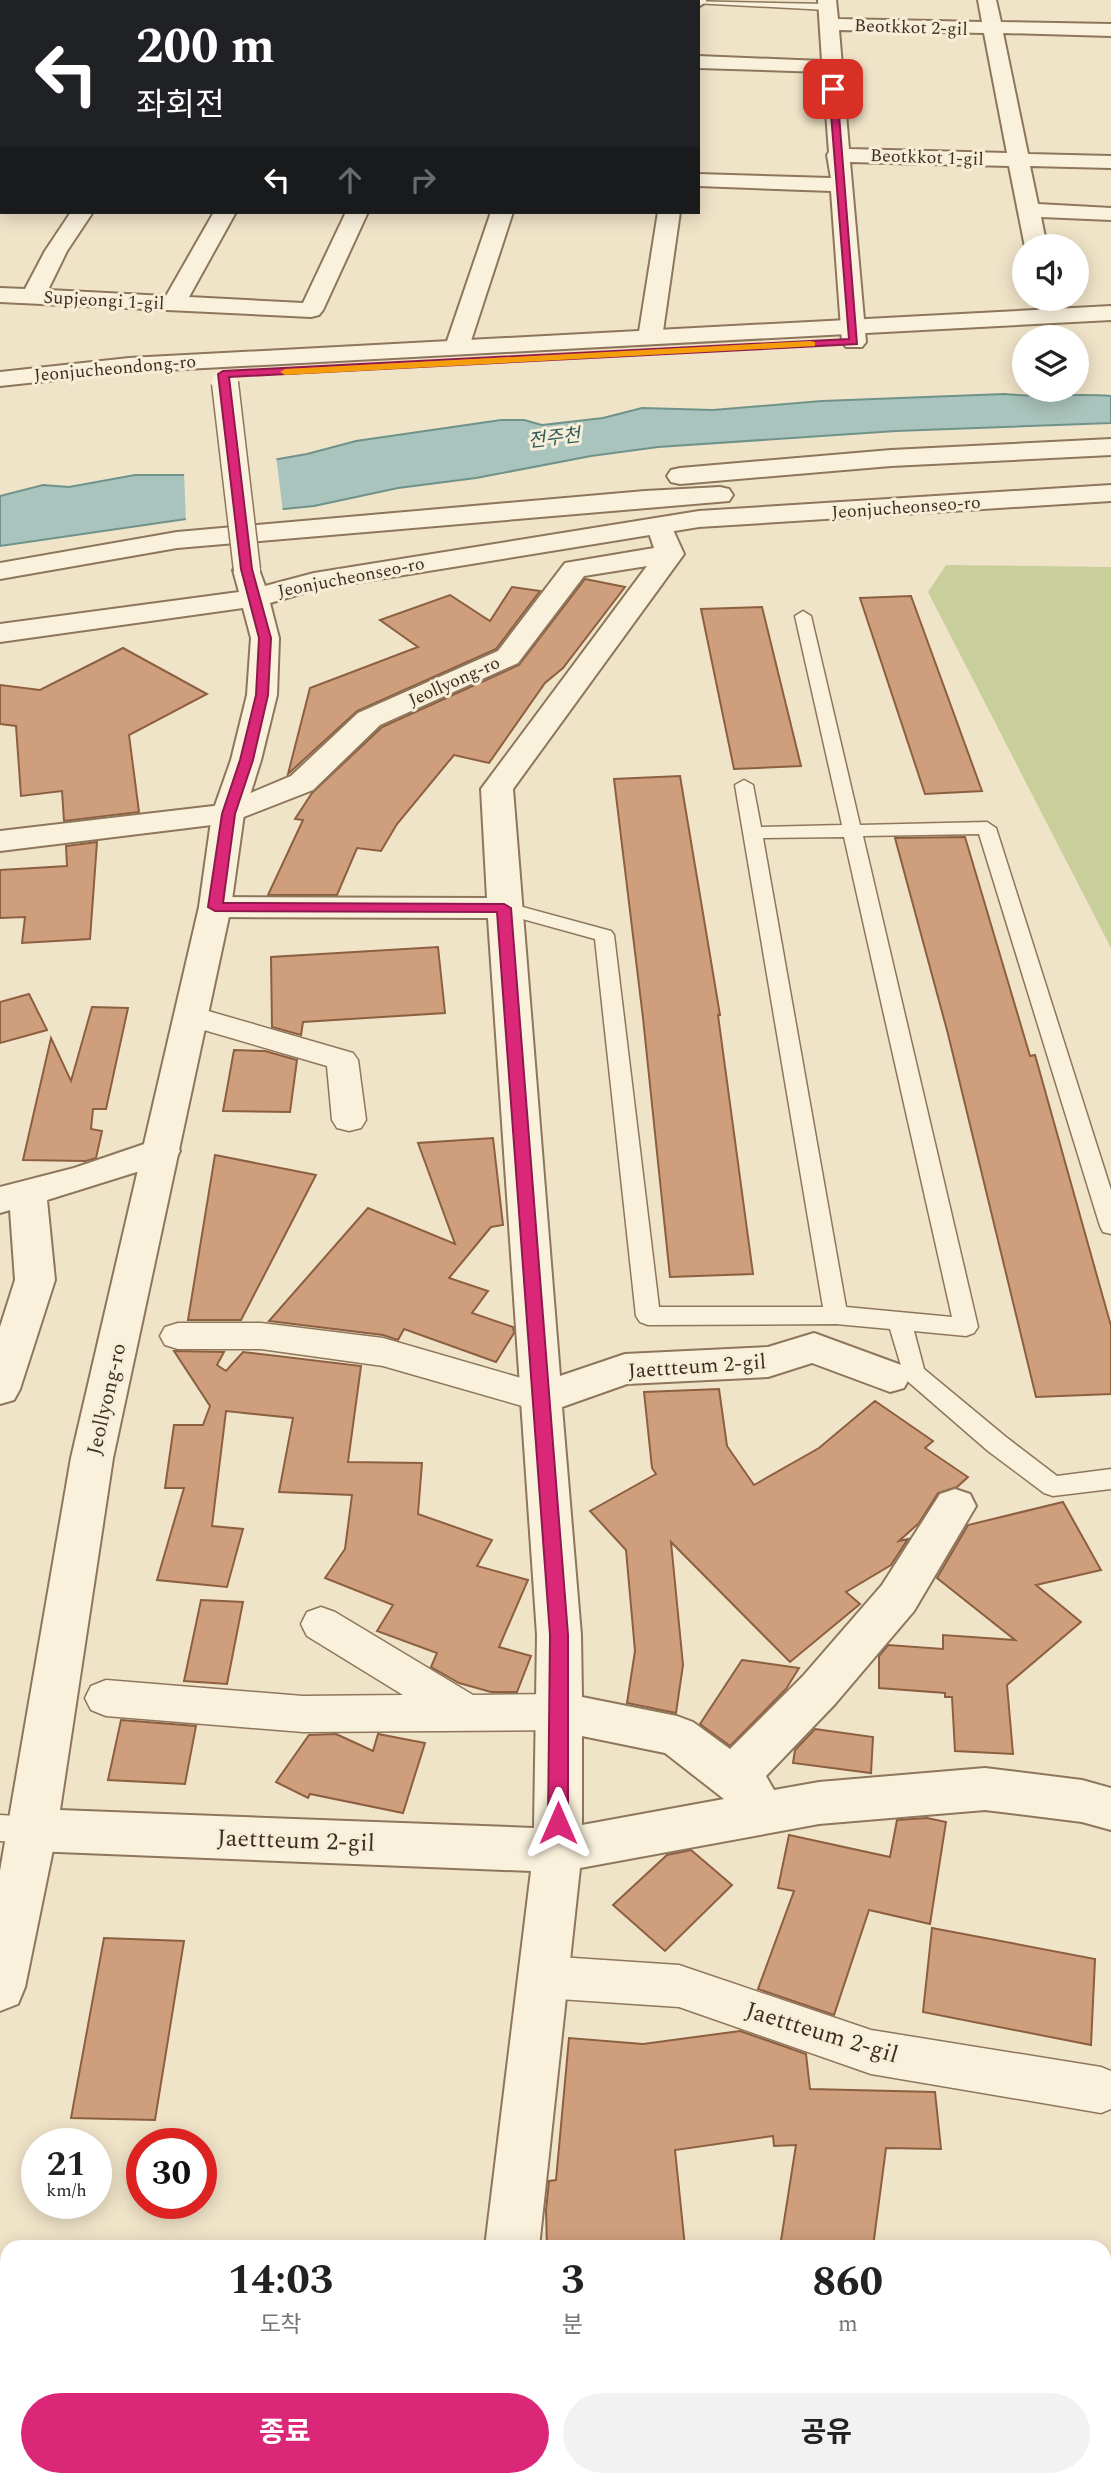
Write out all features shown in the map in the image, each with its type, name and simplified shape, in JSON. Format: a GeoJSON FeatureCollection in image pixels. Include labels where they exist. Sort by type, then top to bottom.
{"type":"FeatureCollection","features":[{"type":"Feature","properties":{"kind":"street"},"geometry":{"type":"LineString","coordinates":[[987,0],[992,29]]}},
{"type":"Feature","properties":{"kind":"street"},"geometry":{"type":"LineString","coordinates":[[828,10],[837,155],[853,335]]}},
{"type":"Feature","properties":{"kind":"street","name":"Beotkkot 2-gil"},"geometry":{"type":"LineString","coordinates":[[828,10],[992,29],[1111,30]]}},
{"type":"Feature","properties":{"kind":"street","name":"Beotkkot 2-gil"},"geometry":{"type":"LineString","coordinates":[[992,29],[1017,159]]}},
{"type":"Feature","properties":{"kind":"street"},"geometry":{"type":"LineString","coordinates":[[700,62],[832,67]]}},
{"type":"Feature","properties":{"kind":"street","name":"Beotkkot 1-gil"},"geometry":{"type":"LineString","coordinates":[[837,155],[1111,162]]}},
{"type":"Feature","properties":{"kind":"street"},"geometry":{"type":"LineString","coordinates":[[1017,159],[1033,234]]}},
{"type":"Feature","properties":{"kind":"street"},"geometry":{"type":"LineString","coordinates":[[700,180],[840,185]]}},
{"type":"Feature","properties":{"kind":"street"},"geometry":{"type":"LineString","coordinates":[[1028,210],[1111,214]]}},
{"type":"Feature","properties":{"kind":"street","name":"Supjeongi 1-gil"},"geometry":{"type":"LineString","coordinates":[[33,297],[56,251],[81,214]]}},
{"type":"Feature","properties":{"kind":"street","name":"Supjeongi 1-gil"},"geometry":{"type":"LineString","coordinates":[[174,303],[224,214]]}},
{"type":"Feature","properties":{"kind":"street","name":"Supjeongi 1-gil"},"geometry":{"type":"LineString","coordinates":[[0,295],[311,310],[355,214]]}},
{"type":"Feature","properties":{"kind":"street"},"geometry":{"type":"LineString","coordinates":[[457,346],[501,214]]}},
{"type":"Feature","properties":{"kind":"street"},"geometry":{"type":"LineString","coordinates":[[650,338],[669,214]]}},
{"type":"Feature","properties":{"kind":"street","name":"Jeonjucheondong-ro"},"geometry":{"type":"LineString","coordinates":[[0,379],[129,365],[223,372],[853,335],[1027,311]]}},
{"type":"Feature","properties":{"kind":"street","name":"Jeonjucheondong-ro"},"geometry":{"type":"LineString","coordinates":[[1086,311],[1111,313]]}},
{"type":"Feature","properties":{"kind":"street","name":"Jeonjucheondong-ro"},"geometry":{"type":"LineString","coordinates":[[0,393],[457,346],[650,338],[1111,328]]}},
{"type":"Feature","properties":{"kind":"street","name":"Jeollyong-ro"},"geometry":{"type":"LineString","coordinates":[[0,1987],[16,1829],[92,1458],[215,907],[228,814],[246,760],[262,695],[265,638],[251,584],[223,372]]}},
{"type":"Feature","properties":{"kind":"street"},"geometry":{"type":"LineString","coordinates":[[410,520],[460,505],[747,469],[1111,447]]}},
{"type":"Feature","properties":{"kind":"street","name":"Jeonjucheonseo-ro"},"geometry":{"type":"LineString","coordinates":[[0,634],[251,584],[314,581],[496,550],[665,541],[699,520],[1111,493]]}},
{"type":"Feature","properties":{"kind":"street"},"geometry":{"type":"LineString","coordinates":[[0,571],[177,540],[645,499],[730,495],[752,517]]}},
{"type":"Feature","properties":{"kind":"street"},"geometry":{"type":"LineString","coordinates":[[513,2240],[558,1851],[559,1635],[497,789],[665,541]]}},
{"type":"Feature","properties":{"kind":"street","name":"Jeollyong-ro"},"geometry":{"type":"LineString","coordinates":[[228,814],[302,783],[369,719],[508,657],[575,569],[665,541]]}},
{"type":"Feature","properties":{"kind":"street"},"geometry":{"type":"LineString","coordinates":[[0,841],[228,814]]}},
{"type":"Feature","properties":{"kind":"street"},"geometry":{"type":"LineString","coordinates":[[215,907],[504,908]]}},
{"type":"Feature","properties":{"kind":"street"},"geometry":{"type":"LineString","coordinates":[[191,1016],[342,1060],[349,1120]]}},
{"type":"Feature","properties":{"kind":"street"},"geometry":{"type":"LineString","coordinates":[[0,1390],[35,1280],[14,1197],[162,1151]]}},
{"type":"Feature","properties":{"kind":"street"},"geometry":{"type":"LineString","coordinates":[[178,1336],[261,1336],[383,1352],[543,1398]]}},
{"type":"Feature","properties":{"kind":"street","name":"Jaettteum 2-gil"},"geometry":{"type":"LineString","coordinates":[[543,1398],[625,1369],[768,1362],[814,1348],[890,1377]]}},
{"type":"Feature","properties":{"kind":"street"},"geometry":{"type":"LineString","coordinates":[[733,1779],[819,1690],[898,1598],[956,1506]]}},
{"type":"Feature","properties":{"kind":"street"},"geometry":{"type":"LineString","coordinates":[[321,1624],[467,1713]]}},
{"type":"Feature","properties":{"kind":"street"},"geometry":{"type":"LineString","coordinates":[[106,1699],[303,1714],[559,1712],[677,1736],[776,1811]]}},
{"type":"Feature","properties":{"kind":"street","name":"Jaettteum 2-gil"},"geometry":{"type":"LineString","coordinates":[[16,1829],[558,1851],[818,1802],[985,1789],[1082,1801],[1111,1809]]}},
{"type":"Feature","properties":{"kind":"street","name":"Jaettteum 2-gil"},"geometry":{"type":"LineString","coordinates":[[544,1977],[679,1986],[870,2052],[1101,2090]]}},
{"type":"Feature","properties":{"kind":"lane"},"geometry":{"type":"LineString","coordinates":[[700,1],[828,10]]}},
{"type":"Feature","properties":{"kind":"lane"},"geometry":{"type":"LineString","coordinates":[[504,908],[604,935],[648,1316],[836,1315],[967,1326],[803,616]]}},
{"type":"Feature","properties":{"kind":"lane"},"geometry":{"type":"LineString","coordinates":[[744,785],[836,1315]]}},
{"type":"Feature","properties":{"kind":"lane"},"geometry":{"type":"LineString","coordinates":[[753,833],[987,828],[1111,1226]]}},
{"type":"Feature","properties":{"kind":"lane"},"geometry":{"type":"LineString","coordinates":[[900,1322],[913,1373],[1031,1470],[1053,1486],[1111,1479]]}},
{"type":"Feature","properties":{"kind":"green space"},"geometry":{"type":"Polygon","coordinates":[[[946,565],[1111,567],[1111,948],[928,592],[946,565]]]}},
{"type":"Feature","properties":{"kind":"water","name":"전주천"},"geometry":{"type":"Polygon","coordinates":[[[1004,394],[1012,395],[1012,402],[1089,402],[1089,395],[1111,396],[1111,423],[896,431],[658,447],[591,456],[476,478],[398,488],[314,506],[193,518],[0,546],[0,496],[43,485],[69,487],[135,475],[187,475],[307,454],[356,441],[501,420],[524,420],[542,425],[603,418],[642,408],[713,410],[822,401],[1004,394]]]}},
{"type":"Feature","properties":{"kind":"pier"},"geometry":{"type":"Polygon","coordinates":[[[276,456],[283,512],[186,523],[184,472],[276,456]]]}},
{"type":"Feature","properties":{"kind":"building"},"geometry":{"type":"Polygon","coordinates":[[[585,579],[625,587],[563,668],[545,683],[489,763],[454,755],[397,824],[381,851],[357,848],[337,895],[268,895],[303,820],[295,819],[312,793],[382,727],[519,665],[585,579]]]}},
{"type":"Feature","properties":{"kind":"building"},"geometry":{"type":"Polygon","coordinates":[[[512,587],[540,591],[496,649],[357,711],[288,774],[310,688],[418,647],[380,620],[450,595],[490,621],[512,587]]]}},
{"type":"Feature","properties":{"kind":"building"},"geometry":{"type":"Polygon","coordinates":[[[911,596],[982,791],[925,794],[860,598],[911,596]]]}},
{"type":"Feature","properties":{"kind":"building"},"geometry":{"type":"Polygon","coordinates":[[[762,607],[801,766],[734,769],[701,609],[762,607]]]}},
{"type":"Feature","properties":{"kind":"building"},"geometry":{"type":"Polygon","coordinates":[[[123,648],[207,694],[129,735],[139,812],[64,821],[62,791],[21,796],[16,726],[0,724],[0,685],[40,690],[123,648]]]}},
{"type":"Feature","properties":{"kind":"building"},"geometry":{"type":"Polygon","coordinates":[[[680,776],[720,1015],[753,1274],[670,1277],[643,1018],[614,779],[680,776]]]}},
{"type":"Feature","properties":{"kind":"building"},"geometry":{"type":"Polygon","coordinates":[[[965,837],[1030,1056],[1035,1055],[1111,1326],[1111,1394],[1036,1397],[948,1034],[895,838],[965,837]]]}},
{"type":"Feature","properties":{"kind":"building"},"geometry":{"type":"Polygon","coordinates":[[[97,842],[90,939],[22,943],[25,917],[0,918],[0,870],[67,866],[66,846],[97,842]]]}},
{"type":"Feature","properties":{"kind":"building"},"geometry":{"type":"Polygon","coordinates":[[[438,947],[445,1013],[303,1022],[301,1035],[272,1027],[271,957],[438,947]]]}},
{"type":"Feature","properties":{"kind":"building"},"geometry":{"type":"Polygon","coordinates":[[[29,994],[47,1030],[0,1043],[0,1002],[29,994]]]}},
{"type":"Feature","properties":{"kind":"building"},"geometry":{"type":"Polygon","coordinates":[[[92,1007],[128,1008],[106,1109],[93,1109],[91,1129],[102,1131],[96,1158],[86,1161],[23,1160],[51,1038],[71,1081],[92,1007]]]}},
{"type":"Feature","properties":{"kind":"building"},"geometry":{"type":"Polygon","coordinates":[[[234,1050],[265,1051],[297,1060],[290,1112],[223,1111],[234,1050]]]}},
{"type":"Feature","properties":{"kind":"building"},"geometry":{"type":"Polygon","coordinates":[[[493,1138],[503,1225],[491,1227],[449,1278],[488,1291],[472,1313],[513,1327],[514,1333],[496,1362],[404,1329],[398,1340],[383,1335],[269,1321],[368,1208],[455,1244],[418,1143],[493,1138]]]}},
{"type":"Feature","properties":{"kind":"building"},"geometry":{"type":"Polygon","coordinates":[[[215,1155],[316,1175],[241,1320],[188,1320],[215,1155]]]}},
{"type":"Feature","properties":{"kind":"building"},"geometry":{"type":"Polygon","coordinates":[[[174,1351],[224,1352],[217,1365],[226,1371],[243,1352],[361,1366],[348,1462],[422,1463],[418,1514],[492,1540],[477,1566],[528,1580],[499,1647],[531,1656],[517,1692],[491,1692],[459,1683],[431,1667],[437,1653],[377,1631],[393,1605],[325,1578],[345,1549],[352,1495],[279,1492],[293,1418],[226,1411],[212,1526],[243,1529],[227,1587],[157,1580],[184,1488],[165,1488],[174,1425],[203,1425],[210,1406],[174,1351]]]}},
{"type":"Feature","properties":{"kind":"building"},"geometry":{"type":"Polygon","coordinates":[[[719,1389],[727,1446],[754,1485],[819,1448],[875,1401],[933,1441],[925,1448],[968,1477],[957,1487],[938,1493],[919,1523],[899,1541],[908,1539],[891,1565],[846,1592],[860,1604],[790,1662],[671,1542],[683,1665],[676,1713],[627,1703],[635,1651],[626,1550],[590,1511],[656,1474],[652,1468],[644,1392],[719,1389]]]}},
{"type":"Feature","properties":{"kind":"building"},"geometry":{"type":"Polygon","coordinates":[[[1063,1502],[1101,1570],[1036,1585],[1081,1622],[1007,1685],[1013,1754],[955,1751],[952,1697],[945,1697],[945,1693],[879,1688],[879,1656],[888,1645],[943,1649],[943,1635],[1015,1640],[937,1578],[968,1525],[1063,1502]]]}},
{"type":"Feature","properties":{"kind":"building"},"geometry":{"type":"Polygon","coordinates":[[[201,1600],[243,1602],[227,1684],[184,1681],[201,1600]]]}},
{"type":"Feature","properties":{"kind":"building"},"geometry":{"type":"Polygon","coordinates":[[[742,1660],[799,1668],[786,1689],[730,1746],[700,1724],[742,1660]]]}},
{"type":"Feature","properties":{"kind":"building"},"geometry":{"type":"Polygon","coordinates":[[[121,1720],[196,1726],[185,1784],[108,1780],[121,1720]]]}},
{"type":"Feature","properties":{"kind":"building"},"geometry":{"type":"Polygon","coordinates":[[[815,1729],[873,1737],[871,1773],[793,1763],[795,1750],[815,1729]]]}},
{"type":"Feature","properties":{"kind":"building"},"geometry":{"type":"Polygon","coordinates":[[[336,1734],[373,1751],[378,1734],[425,1743],[403,1813],[310,1794],[308,1798],[276,1782],[309,1735],[336,1734]]]}},
{"type":"Feature","properties":{"kind":"building"},"geometry":{"type":"Polygon","coordinates":[[[927,1818],[946,1822],[930,1924],[869,1910],[834,2015],[758,1989],[794,1891],[778,1888],[789,1835],[890,1857],[897,1820],[927,1818]]]}},
{"type":"Feature","properties":{"kind":"building"},"geometry":{"type":"Polygon","coordinates":[[[691,1850],[732,1885],[665,1951],[613,1905],[667,1855],[691,1850]]]}},
{"type":"Feature","properties":{"kind":"building"},"geometry":{"type":"Polygon","coordinates":[[[932,1928],[1095,1959],[1091,2045],[923,2012],[932,1928]]]}},
{"type":"Feature","properties":{"kind":"building"},"geometry":{"type":"Polygon","coordinates":[[[104,1938],[184,1941],[155,2120],[71,2118],[104,1938]]]}},
{"type":"Feature","properties":{"kind":"building"},"geometry":{"type":"Polygon","coordinates":[[[740,2031],[806,2054],[810,2089],[935,2092],[941,2149],[886,2148],[874,2240],[781,2240],[796,2145],[774,2146],[773,2136],[675,2150],[684,2240],[547,2240],[549,2181],[556,2180],[569,2038],[643,2044],[740,2031]]]}},
{"type":"Feature","properties":{"kind":"slow traffic"},"geometry":{"type":"LineString","coordinates":[[285,372],[811,344]]}},
{"type":"Feature","properties":{"kind":"route"},"geometry":{"type":"LineString","coordinates":[[558,1823],[559,1635],[504,908],[215,907],[228,814],[246,760],[262,695],[265,638],[247,569],[223,374],[854,342],[833,89]]}}]}
